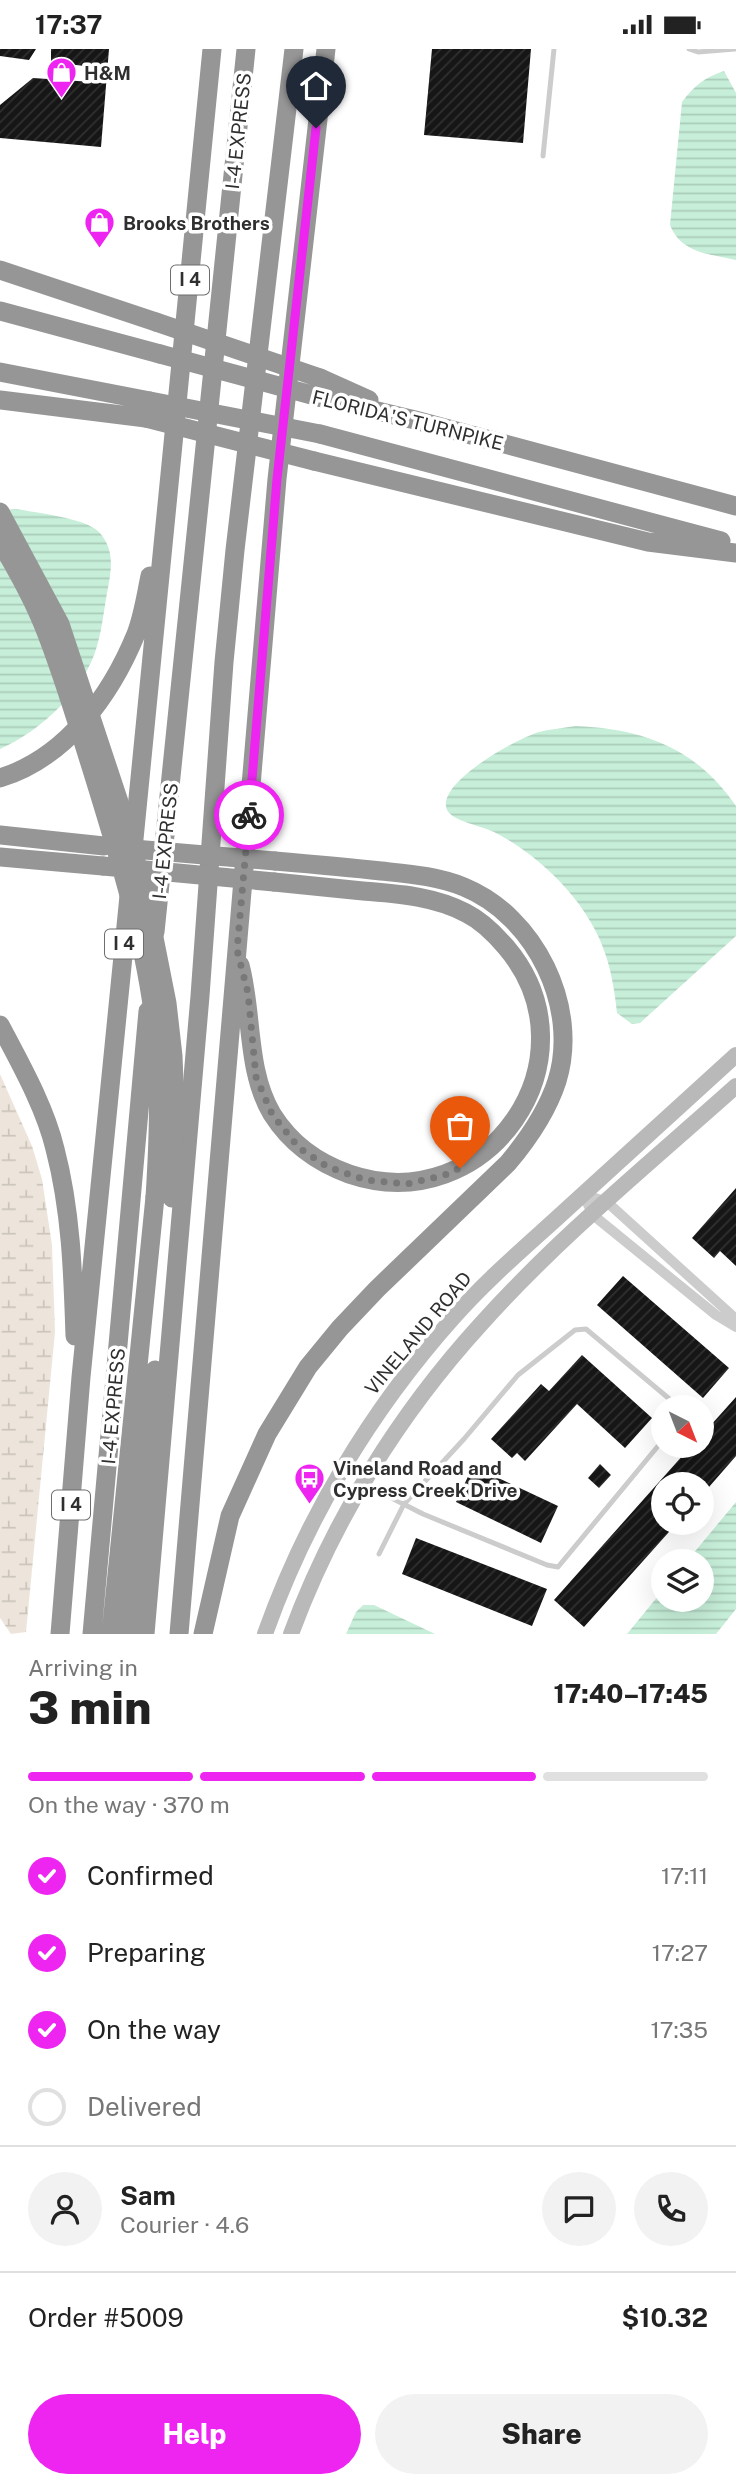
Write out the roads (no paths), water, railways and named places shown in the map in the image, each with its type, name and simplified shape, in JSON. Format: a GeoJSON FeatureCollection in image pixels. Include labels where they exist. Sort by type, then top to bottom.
{"type":"FeatureCollection","features":[{"type":"Feature","properties":{"kind":"highway","name":"I 4"},"geometry":{"type":"LineString","coordinates":[[60,1634],[81,1377],[212,49]]}},
{"type":"Feature","properties":{"kind":"highway","name":"I-4 EXPRESS"},"geometry":{"type":"LineString","coordinates":[[92,1634],[155,936],[246,49]]}},
{"type":"Feature","properties":{"kind":"highway"},"geometry":{"type":"LineString","coordinates":[[235,165],[247,138],[258,49]]}},
{"type":"Feature","properties":{"kind":"highway"},"geometry":{"type":"LineString","coordinates":[[145,1634],[234,563],[294,49]]}},
{"type":"Feature","properties":{"kind":"highway"},"geometry":{"type":"LineString","coordinates":[[179,1634],[277,479],[326,49]]}},
{"type":"Feature","properties":{"kind":"highway"},"geometry":{"type":"LineString","coordinates":[[0,270],[156,322],[319,388]]}},
{"type":"Feature","properties":{"kind":"highway","name":"FLORIDA'S TURNPIKE"},"geometry":{"type":"LineString","coordinates":[[0,311],[160,354],[319,388],[415,420],[736,506]]}},
{"type":"Feature","properties":{"kind":"highway","name":"FLORIDA'S TURNPIKE"},"geometry":{"type":"LineString","coordinates":[[0,372],[148,409],[320,434],[736,545]]}},
{"type":"Feature","properties":{"kind":"highway"},"geometry":{"type":"LineString","coordinates":[[0,400],[148,409],[314,461],[648,542],[736,553]]}},
{"type":"Feature","properties":{"kind":"highway"},"geometry":{"type":"LineString","coordinates":[[0,778],[13,774],[50,752],[83,722],[110,686],[136,632],[167,511]]}},
{"type":"Feature","properties":{"kind":"highway"},"geometry":{"type":"LineString","coordinates":[[0,512],[60,624],[122,814],[146,902],[167,1003],[173,1056],[175,1108],[111,1634]]}},
{"type":"Feature","properties":{"kind":"highway"},"geometry":{"type":"LineString","coordinates":[[0,541],[50,641],[89,759],[134,914],[153,1010],[163,1198],[128,1634]]}},
{"type":"Feature","properties":{"kind":"highway"},"geometry":{"type":"LineString","coordinates":[[0,835],[428,876],[466,888],[485,899],[517,927],[532,944],[555,988],[563,1041],[558,1080],[545,1112],[526,1142],[508,1163],[340,1328],[308,1367],[267,1434],[230,1517],[203,1634]]}},
{"type":"Feature","properties":{"kind":"highway"},"geometry":{"type":"LineString","coordinates":[[0,857],[422,897],[448,905],[485,925],[518,961],[534,997],[540,1033],[538,1072],[526,1104],[505,1135],[475,1160],[445,1175],[407,1184],[366,1180],[328,1167],[299,1148],[272,1114],[256,1077],[248,993],[237,950]]}},
{"type":"Feature","properties":{"kind":"highway"},"geometry":{"type":"LineString","coordinates":[[0,1025],[55,1147],[72,1246],[75,1336],[81,1377]]}},
{"type":"Feature","properties":{"kind":"street","name":"VINELAND ROAD"},"geometry":{"type":"LineString","coordinates":[[265,1634],[295,1560],[341,1471],[397,1388],[453,1318],[482,1287],[736,1055]]}},
{"type":"Feature","properties":{"kind":"street"},"geometry":{"type":"LineString","coordinates":[[291,1634],[319,1567],[363,1483],[419,1399],[451,1358],[516,1287],[736,1086]]}},
{"type":"Feature","properties":{"kind":"street"},"geometry":{"type":"LineString","coordinates":[[583,1194],[607,1202],[736,1319]]}},
{"type":"Feature","properties":{"kind":"street"},"geometry":{"type":"LineString","coordinates":[[583,1194],[593,1215],[716,1315],[736,1327]]}},
{"type":"Feature","properties":{"kind":"street"},"geometry":{"type":"LineString","coordinates":[[341,1471],[363,1483]]}},
{"type":"Feature","properties":{"kind":"lane"},"geometry":{"type":"LineString","coordinates":[[543,156],[554,49]]}},
{"type":"Feature","properties":{"kind":"lane"},"geometry":{"type":"LineString","coordinates":[[689,49],[698,52],[732,50]]}},
{"type":"Feature","properties":{"kind":"lane"},"geometry":{"type":"LineString","coordinates":[[379,1554],[404,1504],[518,1375],[575,1330],[586,1329],[665,1395]]}},
{"type":"Feature","properties":{"kind":"lane"},"geometry":{"type":"LineString","coordinates":[[363,1483],[404,1504],[547,1565],[558,1567],[651,1455]]}},
{"type":"Feature","properties":{"kind":"place","name":"H&M"},"geometry":{"type":"Point","coordinates":[61,100]}},
{"type":"Feature","properties":{"kind":"place","name":"Brooks Brothers"},"geometry":{"type":"Point","coordinates":[100,250]}},
{"type":"Feature","properties":{"kind":"place","name":"Vineland Road and Cypress Creek Drive"},"geometry":{"type":"Point","coordinates":[310,1506]}}]}
